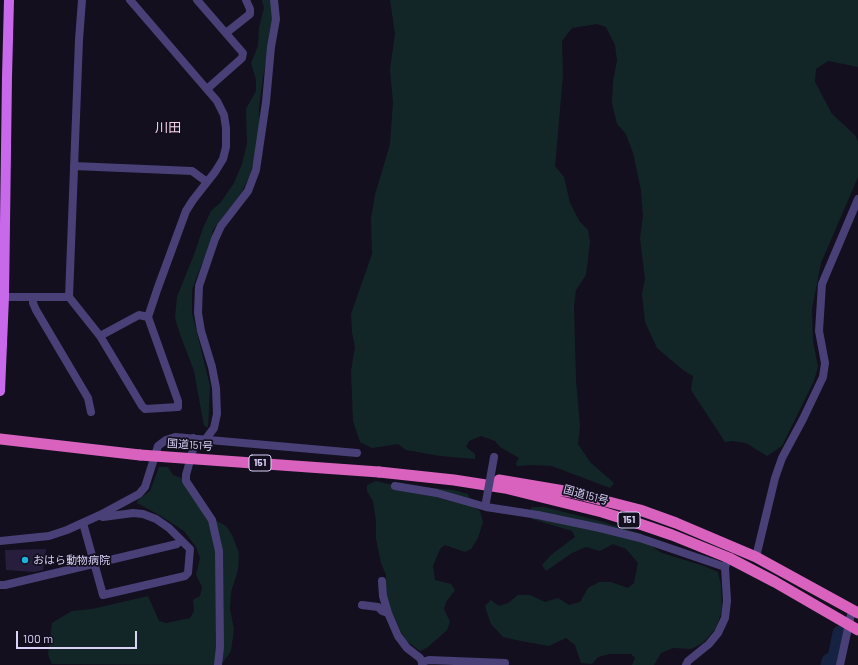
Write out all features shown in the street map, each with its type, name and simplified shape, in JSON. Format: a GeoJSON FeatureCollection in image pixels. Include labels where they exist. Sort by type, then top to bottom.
{"type":"FeatureCollection","features":[{"type":"Feature","properties":{"kind":"highway","name":"国道151号"},"geometry":{"type":"LineString","coordinates":[[0,439],[140,455],[379,472],[454,475],[507,481],[570,492],[640,510],[756,556],[855,612]]}},
{"type":"Feature","properties":{"kind":"highway","name":"国道151号"},"geometry":{"type":"LineString","coordinates":[[379,472],[454,480],[497,487],[565,502],[664,532],[727,562],[775,582],[854,627]]}},
{"type":"Feature","properties":{"kind":"main road"},"geometry":{"type":"LineString","coordinates":[[0,391],[4,297],[3,76],[9,0]]}},
{"type":"Feature","properties":{"kind":"street"},"geometry":{"type":"LineString","coordinates":[[82,0],[79,40],[69,297],[100,336],[142,406],[146,408],[178,407],[178,401],[148,317],[156,290],[186,211],[223,159],[226,147],[226,128],[224,116],[216,100],[130,0]]}},
{"type":"Feature","properties":{"kind":"street"},"geometry":{"type":"LineString","coordinates":[[197,0],[243,53],[242,58],[207,89]]}},
{"type":"Feature","properties":{"kind":"street"},"geometry":{"type":"LineString","coordinates":[[226,34],[250,14],[250,9],[246,0]]}},
{"type":"Feature","properties":{"kind":"street"},"geometry":{"type":"LineString","coordinates":[[205,440],[216,424],[217,408],[216,388],[212,367],[201,331],[198,313],[199,286],[221,226],[248,190],[256,170],[266,102],[271,47],[276,19],[274,0]]}},
{"type":"Feature","properties":{"kind":"street"},"geometry":{"type":"LineString","coordinates":[[74,166],[192,171],[207,182]]}},
{"type":"Feature","properties":{"kind":"street"},"geometry":{"type":"LineString","coordinates":[[756,556],[775,478],[782,458],[803,419],[822,377],[825,363],[819,331],[822,284],[858,199]]}},
{"type":"Feature","properties":{"kind":"street"},"geometry":{"type":"LineString","coordinates":[[4,297],[69,297]]}},
{"type":"Feature","properties":{"kind":"street"},"geometry":{"type":"LineString","coordinates":[[33,297],[33,303],[36,310],[88,398],[90,412]]}},
{"type":"Feature","properties":{"kind":"street"},"geometry":{"type":"LineString","coordinates":[[100,336],[139,315],[148,317]]}},
{"type":"Feature","properties":{"kind":"street"},"geometry":{"type":"LineString","coordinates":[[0,541],[49,536],[83,523],[139,494],[145,487],[158,446],[175,436],[357,453]]}},
{"type":"Feature","properties":{"kind":"street"},"geometry":{"type":"LineString","coordinates":[[193,438],[194,446],[186,475],[186,481],[212,520],[219,551],[220,647],[218,665]]}},
{"type":"Feature","properties":{"kind":"street"},"geometry":{"type":"LineString","coordinates":[[485,516],[494,457]]}},
{"type":"Feature","properties":{"kind":"street"},"geometry":{"type":"LineString","coordinates":[[394,486],[437,493],[600,528],[727,562],[726,618],[718,633],[709,644],[688,661],[686,665]]}},
{"type":"Feature","properties":{"kind":"street"},"geometry":{"type":"LineString","coordinates":[[83,523],[103,595],[185,576],[188,573],[190,549],[169,528],[156,519],[143,514],[133,513],[103,517],[100,515]]}},
{"type":"Feature","properties":{"kind":"street"},"geometry":{"type":"LineString","coordinates":[[0,584],[5,585],[177,544],[181,540]]}},
{"type":"Feature","properties":{"kind":"street"},"geometry":{"type":"LineString","coordinates":[[382,582],[383,596],[388,613],[398,636],[407,648],[415,654],[422,663],[429,660],[505,663]]}},
{"type":"Feature","properties":{"kind":"street"},"geometry":{"type":"LineString","coordinates":[[362,604],[378,607],[382,611],[388,613]]}},
{"type":"Feature","properties":{"kind":"street"},"geometry":{"type":"LineString","coordinates":[[840,665],[854,627],[855,612]]}},
{"type":"Feature","properties":{"kind":"green space"},"geometry":{"type":"Polygon","coordinates":[[[262,0],[273,0],[275,19],[263,77],[259,107],[259,142],[250,175],[241,193],[213,230],[210,246],[192,290],[192,313],[210,386],[208,427],[204,426],[194,371],[175,318],[177,297],[211,211],[221,202],[234,183],[242,164],[247,144],[246,109],[256,91],[256,80],[251,63],[258,46],[259,28],[264,8],[262,0]]]}},
{"type":"Feature","properties":{"kind":"green space"},"geometry":{"type":"Polygon","coordinates":[[[390,0],[858,0],[858,67],[828,61],[816,69],[815,82],[832,114],[855,135],[858,142],[858,177],[821,263],[812,309],[813,341],[818,367],[814,381],[782,446],[767,456],[746,443],[732,441],[725,442],[691,390],[693,376],[683,370],[657,348],[645,322],[642,294],[645,279],[640,238],[643,216],[641,190],[633,153],[626,134],[617,124],[612,103],[613,82],[617,61],[615,45],[606,27],[597,24],[572,28],[562,41],[563,75],[555,166],[564,177],[570,203],[580,222],[588,230],[590,242],[586,275],[576,290],[574,307],[576,381],[580,426],[578,444],[590,462],[614,483],[610,488],[552,466],[517,466],[516,463],[519,458],[500,447],[495,441],[481,436],[469,441],[466,447],[475,454],[475,459],[440,456],[406,450],[398,444],[372,448],[360,442],[353,421],[351,371],[355,347],[351,314],[372,254],[371,219],[375,195],[390,144],[393,102],[390,69],[395,34],[390,0]]]}},
{"type":"Feature","properties":{"kind":"green space"},"geometry":{"type":"Polygon","coordinates":[[[159,467],[168,467],[173,475],[182,478],[210,520],[217,521],[226,526],[232,535],[239,553],[238,570],[231,592],[230,609],[234,629],[231,651],[221,665],[52,664],[48,655],[52,623],[72,611],[92,609],[148,596],[159,621],[166,623],[190,618],[194,611],[193,600],[200,596],[202,587],[196,575],[200,558],[196,547],[184,531],[137,503],[138,500],[150,491],[159,467]]]}},
{"type":"Feature","properties":{"kind":"green space"},"geometry":{"type":"Polygon","coordinates":[[[376,481],[389,484],[454,490],[468,494],[473,507],[480,511],[483,522],[478,538],[471,549],[465,552],[445,545],[440,549],[433,566],[435,580],[451,584],[455,590],[446,602],[444,609],[450,622],[447,630],[428,647],[420,651],[405,640],[387,602],[386,575],[381,563],[376,539],[376,521],[373,501],[367,491],[367,485],[376,481]]]}},
{"type":"Feature","properties":{"kind":"green space"},"geometry":{"type":"Polygon","coordinates":[[[531,507],[544,507],[596,520],[642,534],[648,544],[662,553],[718,572],[721,585],[722,610],[716,628],[703,643],[691,649],[673,648],[661,653],[654,665],[632,665],[635,658],[631,654],[610,654],[598,657],[592,664],[581,663],[575,645],[566,638],[549,646],[503,637],[491,624],[485,606],[491,600],[499,606],[508,603],[518,595],[530,595],[545,602],[558,598],[569,605],[580,602],[588,588],[599,582],[611,582],[628,588],[634,583],[638,563],[626,549],[613,544],[600,551],[586,547],[572,553],[546,571],[542,565],[552,554],[575,537],[572,531],[532,519],[531,507]]]}},
{"type":"Feature","properties":{"kind":"building","name":"おはら動物病院"},"geometry":{"type":"Polygon","coordinates":[[[46,549],[43,570],[34,572],[6,570],[5,550],[46,549]]]}},
{"type":"Feature","properties":{"kind":"waterway"},"geometry":{"type":"LineString","coordinates":[[828,665],[829,661],[835,658],[840,633]]}},
{"type":"Feature","properties":{"kind":"place","name":"おはら動物病院"},"geometry":{"type":"Point","coordinates":[25,560]}},
{"type":"Feature","properties":{"kind":"district","name":"川田"},"geometry":{"type":"Point","coordinates":[168,128]}}]}
